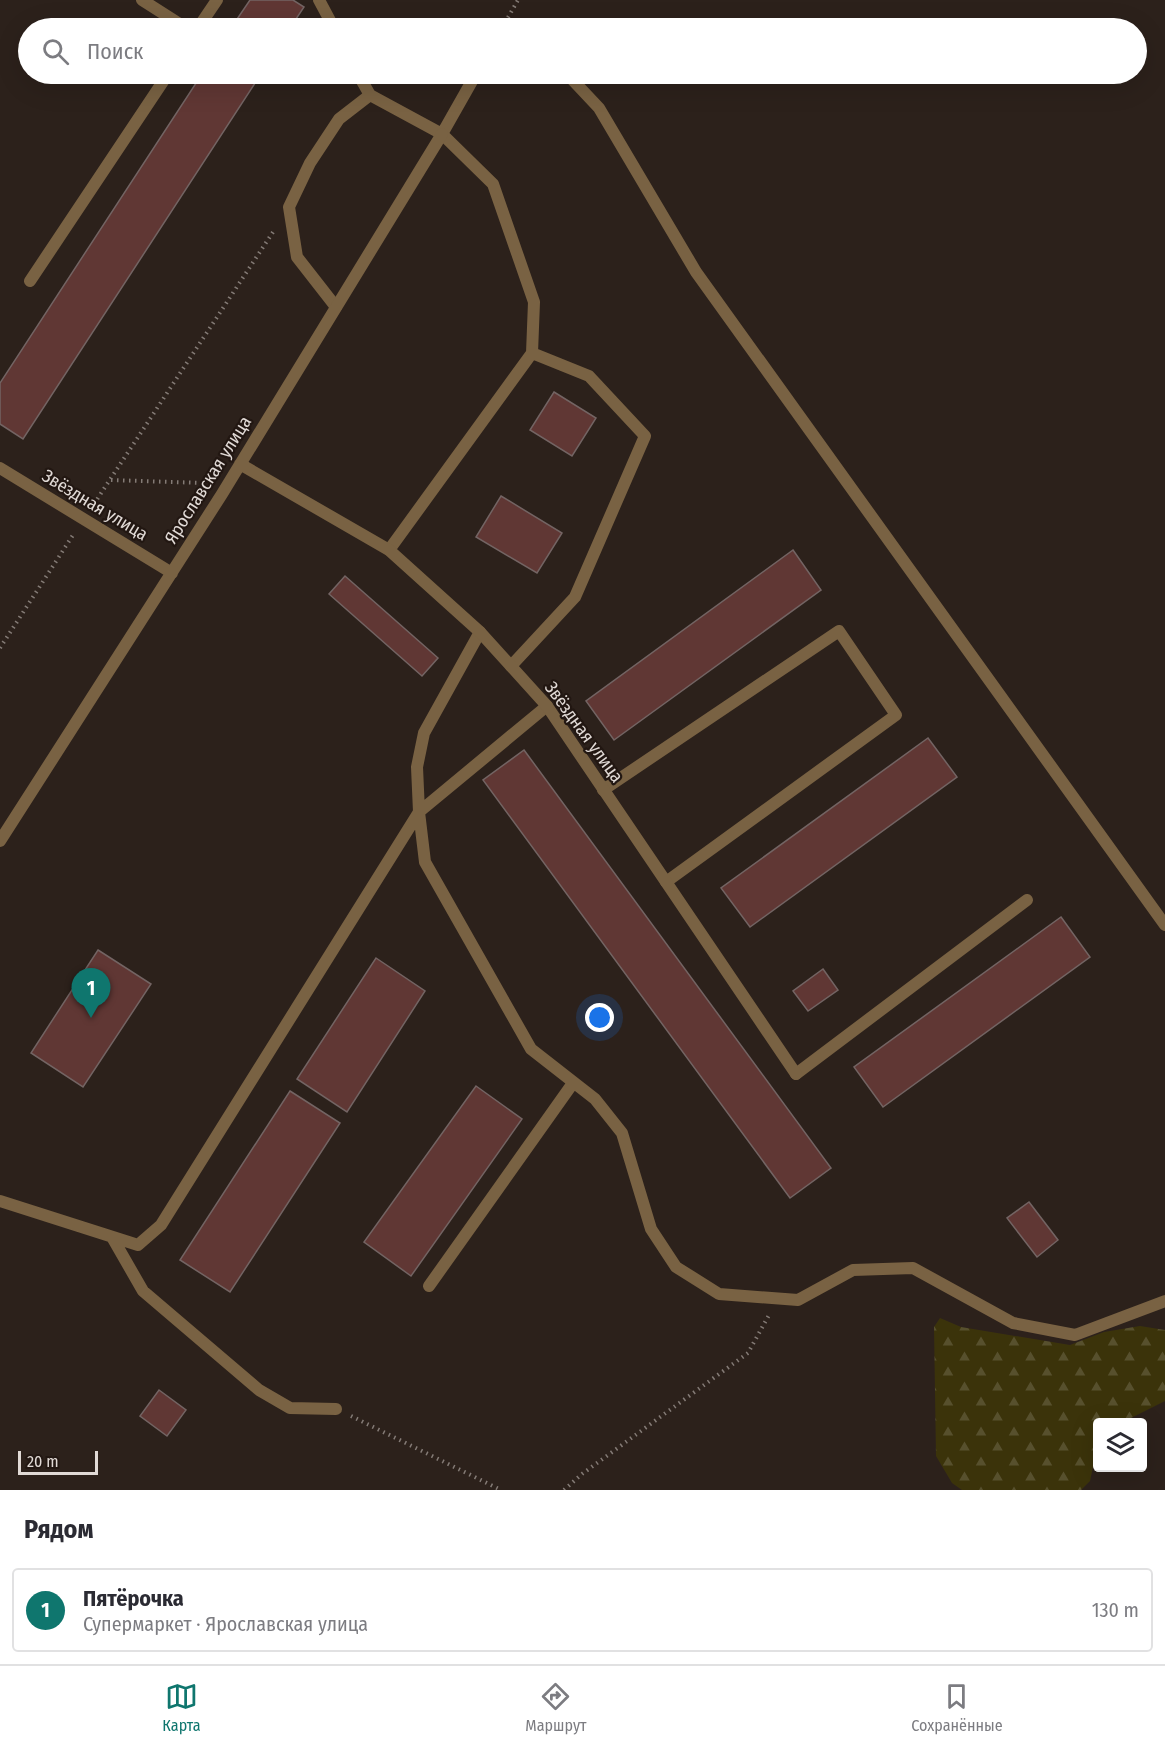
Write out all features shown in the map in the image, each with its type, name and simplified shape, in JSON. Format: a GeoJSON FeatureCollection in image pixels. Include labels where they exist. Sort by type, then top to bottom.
{"type":"FeatureCollection","features":[{"type":"Feature","properties":{"kind":"street"},"geometry":{"type":"LineString","coordinates":[[141,0],[170,18]]}},
{"type":"Feature","properties":{"kind":"street"},"geometry":{"type":"LineString","coordinates":[[205,18],[217,0]]}},
{"type":"Feature","properties":{"kind":"street"},"geometry":{"type":"LineString","coordinates":[[320,0],[329,18]]}},
{"type":"Feature","properties":{"kind":"street"},"geometry":{"type":"LineString","coordinates":[[30,281],[161,84]]}},
{"type":"Feature","properties":{"kind":"street"},"geometry":{"type":"LineString","coordinates":[[364,84],[370,95],[442,134],[493,184],[534,302],[532,353],[389,550]]}},
{"type":"Feature","properties":{"kind":"street","name":"Ярославская улица"},"geometry":{"type":"LineString","coordinates":[[0,841],[240,464],[470,84]]}},
{"type":"Feature","properties":{"kind":"street"},"geometry":{"type":"LineString","coordinates":[[576,84],[599,108],[696,272],[1165,925]]}},
{"type":"Feature","properties":{"kind":"street"},"geometry":{"type":"LineString","coordinates":[[336,307],[297,257],[289,207],[310,163],[339,118],[370,95]]}},
{"type":"Feature","properties":{"kind":"street"},"geometry":{"type":"LineString","coordinates":[[511,666],[575,597],[645,436],[589,376],[532,353]]}},
{"type":"Feature","properties":{"kind":"street","name":"Звёздная улица"},"geometry":{"type":"LineString","coordinates":[[240,464],[389,550],[480,632],[511,666],[547,706],[796,1074],[1027,900]]}},
{"type":"Feature","properties":{"kind":"street","name":"Звёздная улица"},"geometry":{"type":"LineString","coordinates":[[0,468],[172,573]]}},
{"type":"Feature","properties":{"kind":"street"},"geometry":{"type":"LineString","coordinates":[[603,790],[839,631],[896,716],[666,882]]}},
{"type":"Feature","properties":{"kind":"street"},"geometry":{"type":"LineString","coordinates":[[480,632],[424,733],[417,767],[425,862],[531,1049],[595,1099],[622,1133],[651,1229],[676,1267],[719,1294],[798,1300],[852,1270],[912,1268],[1013,1323],[1076,1335],[1165,1301]]}},
{"type":"Feature","properties":{"kind":"street"},"geometry":{"type":"LineString","coordinates":[[0,1201],[138,1245],[161,1225],[419,812],[547,706]]}},
{"type":"Feature","properties":{"kind":"street"},"geometry":{"type":"LineString","coordinates":[[429,1286],[573,1083]]}},
{"type":"Feature","properties":{"kind":"street"},"geometry":{"type":"LineString","coordinates":[[112,1237],[143,1291],[259,1390],[290,1408],[336,1409]]}},
{"type":"Feature","properties":{"kind":"path"},"geometry":{"type":"LineString","coordinates":[[508,18],[518,0]]}},
{"type":"Feature","properties":{"kind":"path"},"geometry":{"type":"LineString","coordinates":[[0,648],[289,207]]}},
{"type":"Feature","properties":{"kind":"path"},"geometry":{"type":"LineString","coordinates":[[110,480],[202,483]]}},
{"type":"Feature","properties":{"kind":"path"},"geometry":{"type":"LineString","coordinates":[[564,1490],[582,1474],[748,1353],[777,1298]]}},
{"type":"Feature","properties":{"kind":"path"},"geometry":{"type":"LineString","coordinates":[[336,1409],[501,1490]]}},
{"type":"Feature","properties":{"kind":"green space"},"geometry":{"type":"Polygon","coordinates":[[[940,1318],[961,1327],[1070,1345],[1104,1332],[1140,1326],[1165,1330],[1165,1401],[1131,1418],[1093,1418],[1093,1467],[1090,1481],[1081,1490],[962,1490],[952,1483],[936,1456],[934,1327],[940,1318]]]}},
{"type":"Feature","properties":{"kind":"building"},"geometry":{"type":"Polygon","coordinates":[[[250,0],[293,0],[304,7],[297,18],[238,18],[250,0]]]}},
{"type":"Feature","properties":{"kind":"building"},"geometry":{"type":"Polygon","coordinates":[[[195,84],[254,84],[23,439],[0,424],[0,383],[195,84]]]}},
{"type":"Feature","properties":{"kind":"building"},"geometry":{"type":"Polygon","coordinates":[[[554,392],[596,418],[572,456],[530,430],[554,392]]]}},
{"type":"Feature","properties":{"kind":"building"},"geometry":{"type":"Polygon","coordinates":[[[501,496],[562,533],[537,573],[476,537],[501,496]]]}},
{"type":"Feature","properties":{"kind":"building"},"geometry":{"type":"Polygon","coordinates":[[[793,550],[821,590],[614,740],[586,701],[793,550]]]}},
{"type":"Feature","properties":{"kind":"building"},"geometry":{"type":"Polygon","coordinates":[[[345,576],[438,658],[422,676],[329,594],[345,576]]]}},
{"type":"Feature","properties":{"kind":"building"},"geometry":{"type":"Polygon","coordinates":[[[928,738],[957,777],[750,927],[721,888],[928,738]]]}},
{"type":"Feature","properties":{"kind":"building"},"geometry":{"type":"Polygon","coordinates":[[[524,750],[831,1168],[790,1198],[483,780],[524,750]]]}},
{"type":"Feature","properties":{"kind":"building"},"geometry":{"type":"Polygon","coordinates":[[[1061,917],[1090,957],[883,1107],[854,1067],[1061,917]]]}},
{"type":"Feature","properties":{"kind":"building"},"geometry":{"type":"Polygon","coordinates":[[[98,950],[151,984],[83,1087],[31,1053],[98,950]]]}},
{"type":"Feature","properties":{"kind":"building"},"geometry":{"type":"Polygon","coordinates":[[[376,958],[425,991],[347,1112],[297,1079],[376,958]]]}},
{"type":"Feature","properties":{"kind":"building"},"geometry":{"type":"Polygon","coordinates":[[[823,969],[838,990],[808,1011],[793,991],[823,969]]]}},
{"type":"Feature","properties":{"kind":"building"},"geometry":{"type":"Polygon","coordinates":[[[476,1086],[522,1119],[411,1276],[364,1242],[476,1086]]]}},
{"type":"Feature","properties":{"kind":"building"},"geometry":{"type":"Polygon","coordinates":[[[290,1091],[340,1123],[230,1292],[180,1260],[290,1091]]]}},
{"type":"Feature","properties":{"kind":"building"},"geometry":{"type":"Polygon","coordinates":[[[1029,1202],[1058,1240],[1037,1257],[1007,1218],[1029,1202]]]}},
{"type":"Feature","properties":{"kind":"building"},"geometry":{"type":"Polygon","coordinates":[[[159,1390],[186,1410],[167,1436],[140,1416],[159,1390]]]}},
{"type":"Feature","properties":{"kind":"place","name":"Пятёрочка"},"geometry":{"type":"Point","coordinates":[91,1018]}}]}
